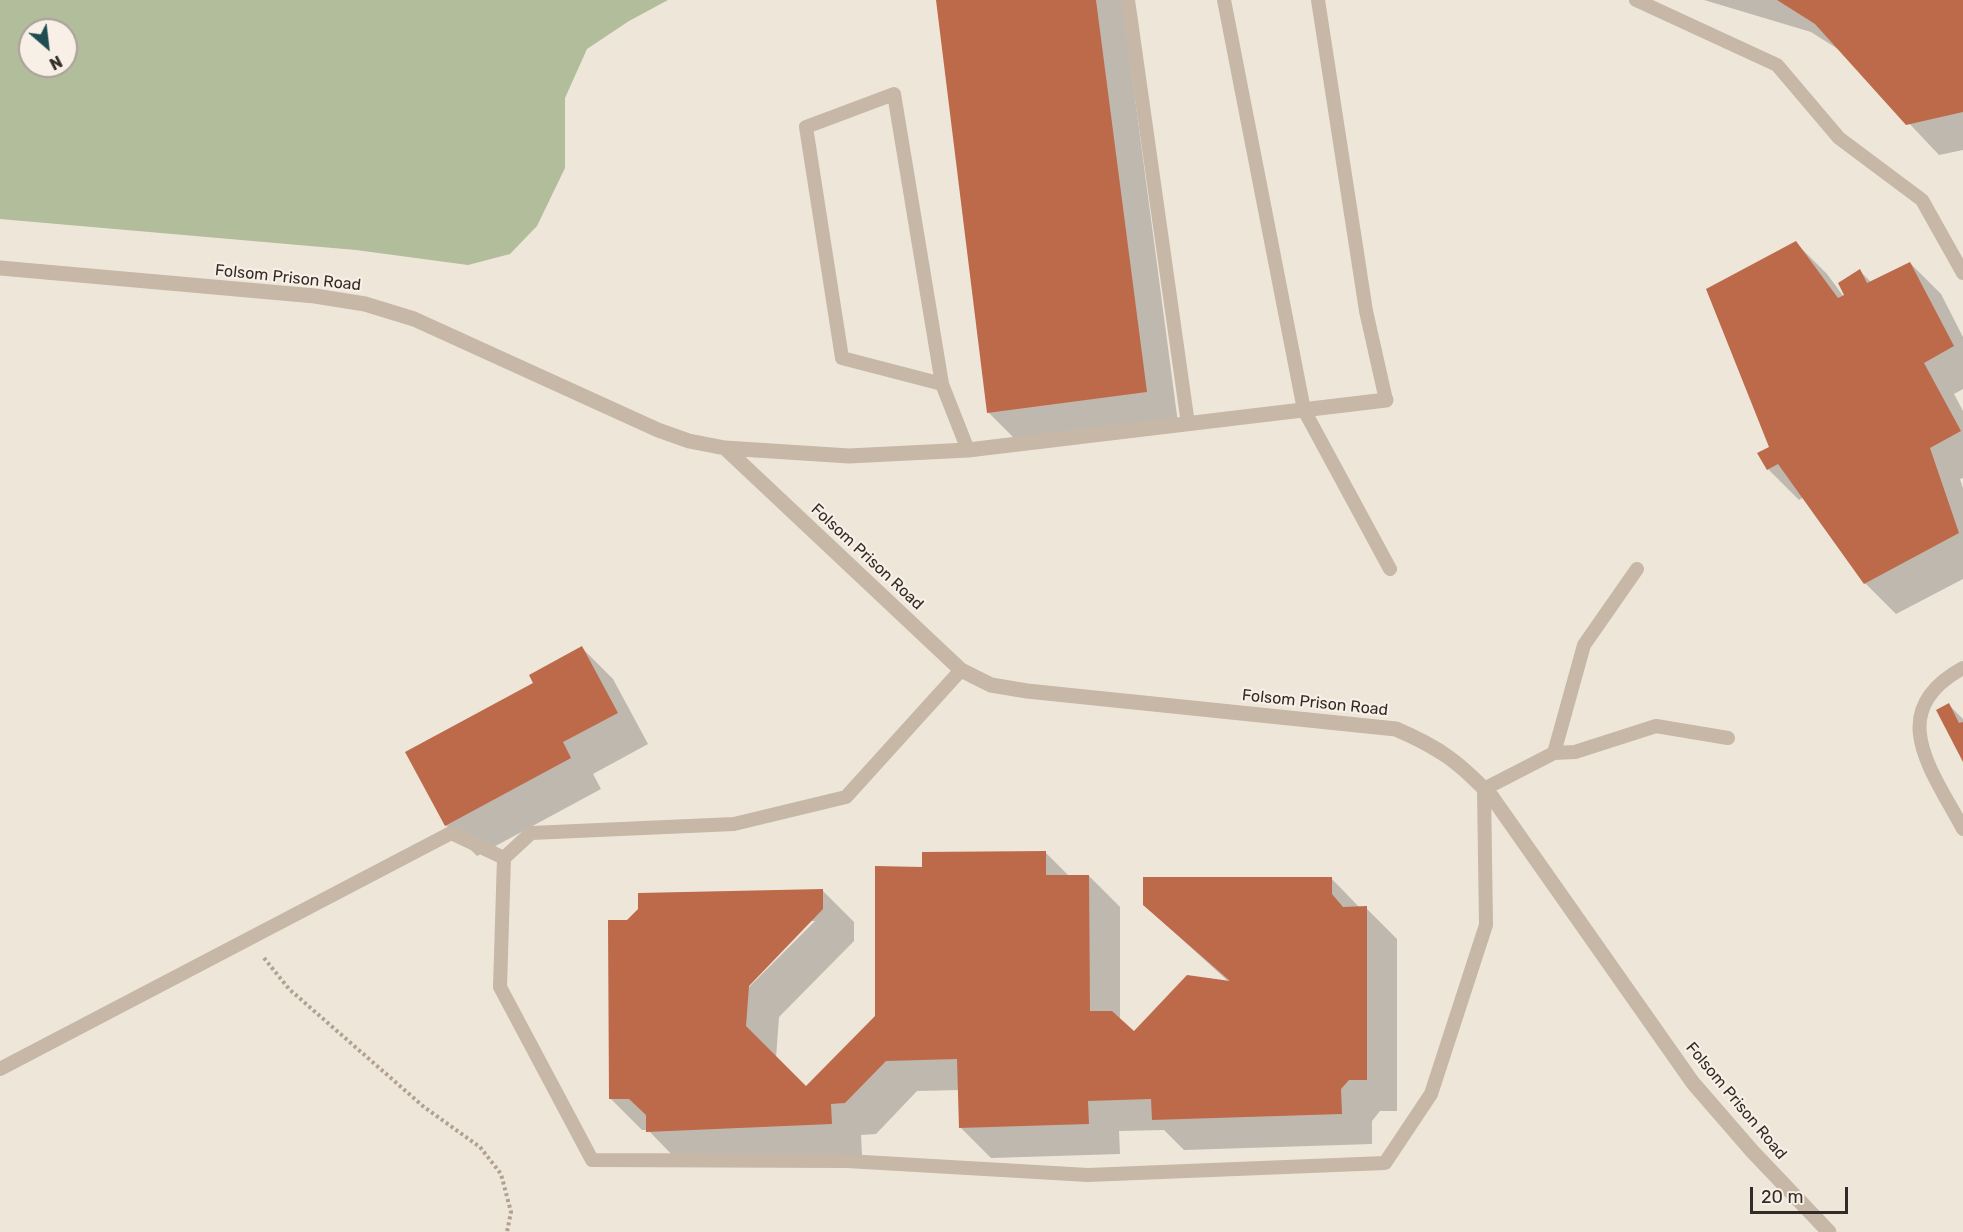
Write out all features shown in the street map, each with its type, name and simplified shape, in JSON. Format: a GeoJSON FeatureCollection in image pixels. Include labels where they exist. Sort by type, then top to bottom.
{"type":"FeatureCollection","features":[{"type":"Feature","properties":{"kind":"street","name":"Folsom Prison Road"},"geometry":{"type":"LineString","coordinates":[[0,268],[315,296],[365,304],[414,319],[658,430],[689,441],[725,448],[849,456],[968,450],[1386,400]]}},
{"type":"Feature","properties":{"kind":"street","name":"Folsom Prison Road"},"geometry":{"type":"LineString","coordinates":[[725,448],[961,670],[991,685],[1027,691],[1396,729],[1430,744],[1461,764],[1484,789],[1693,1083],[1752,1151],[1829,1232]]}},
{"type":"Feature","properties":{"kind":"lane"},"geometry":{"type":"LineString","coordinates":[[1128,0],[1188,424]]}},
{"type":"Feature","properties":{"kind":"lane"},"geometry":{"type":"LineString","coordinates":[[1224,0],[1304,410],[1390,569]]}},
{"type":"Feature","properties":{"kind":"lane"},"geometry":{"type":"LineString","coordinates":[[1318,0],[1366,311],[1386,400]]}},
{"type":"Feature","properties":{"kind":"lane"},"geometry":{"type":"LineString","coordinates":[[1636,0],[1777,65],[1839,138],[1922,200],[1963,273]]}},
{"type":"Feature","properties":{"kind":"lane"},"geometry":{"type":"LineString","coordinates":[[942,384],[842,358],[806,127],[894,94],[942,384],[968,450]]}},
{"type":"Feature","properties":{"kind":"lane"},"geometry":{"type":"LineString","coordinates":[[1554,753],[1584,645],[1637,569]]}},
{"type":"Feature","properties":{"kind":"lane"},"geometry":{"type":"LineString","coordinates":[[1963,668],[1948,676],[1931,691],[1922,705],[1917,724],[1919,742],[1926,759],[1963,829]]}},
{"type":"Feature","properties":{"kind":"lane"},"geometry":{"type":"LineString","coordinates":[[961,670],[846,797],[734,824],[531,833],[504,858],[500,987],[592,1160],[848,1161],[1088,1175],[1385,1163],[1431,1094],[1486,925],[1484,789],[1554,753],[1575,752],[1656,726],[1728,738]]}},
{"type":"Feature","properties":{"kind":"lane"},"geometry":{"type":"LineString","coordinates":[[0,1069],[451,832],[504,858]]}},
{"type":"Feature","properties":{"kind":"path"},"geometry":{"type":"LineString","coordinates":[[249,938],[289,989],[424,1107],[480,1147],[501,1174],[511,1212],[507,1232]]}},
{"type":"Feature","properties":{"kind":"green space"},"geometry":{"type":"Polygon","coordinates":[[[0,0],[668,0],[629,21],[587,49],[565,98],[565,168],[537,226],[510,254],[468,265],[356,250],[0,219],[0,0]]]}},
{"type":"Feature","properties":{"kind":"building"},"geometry":{"type":"Polygon","coordinates":[[[936,0],[1096,0],[1147,392],[987,413],[936,0]]]}},
{"type":"Feature","properties":{"kind":"building"},"geometry":{"type":"Polygon","coordinates":[[[1777,0],[1963,0],[1963,112],[1906,125],[1815,24],[1777,0]]]}},
{"type":"Feature","properties":{"kind":"building"},"geometry":{"type":"Polygon","coordinates":[[[1796,241],[1838,298],[1844,295],[1838,283],[1860,269],[1867,283],[1910,262],[1954,346],[1924,363],[1961,431],[1930,448],[1959,533],[1864,584],[1778,464],[1767,470],[1757,453],[1769,447],[1706,289],[1796,241]]]}},
{"type":"Feature","properties":{"kind":"building"},"geometry":{"type":"Polygon","coordinates":[[[582,646],[618,713],[563,742],[571,758],[445,826],[405,752],[533,683],[529,675],[582,646]]]}},
{"type":"Feature","properties":{"kind":"building"},"geometry":{"type":"Polygon","coordinates":[[[1949,703],[1959,723],[1963,722],[1963,762],[1936,710],[1949,703]]]}},
{"type":"Feature","properties":{"kind":"building"},"geometry":{"type":"Polygon","coordinates":[[[1046,851],[1046,875],[1089,875],[1090,1011],[1112,1011],[1134,1031],[1187,975],[1230,981],[1143,905],[1143,877],[1332,877],[1332,894],[1343,907],[1367,906],[1367,1080],[1349,1080],[1341,1089],[1342,1114],[1152,1120],[1151,1099],[1088,1101],[1089,1124],[959,1128],[957,1059],[886,1061],[845,1103],[831,1104],[832,1124],[646,1132],[646,1115],[629,1099],[609,1099],[608,920],[627,920],[638,909],[638,893],[823,889],[823,909],[749,986],[746,1026],[806,1086],[875,1016],[875,866],[922,867],[922,852],[1046,851]]]}}]}
